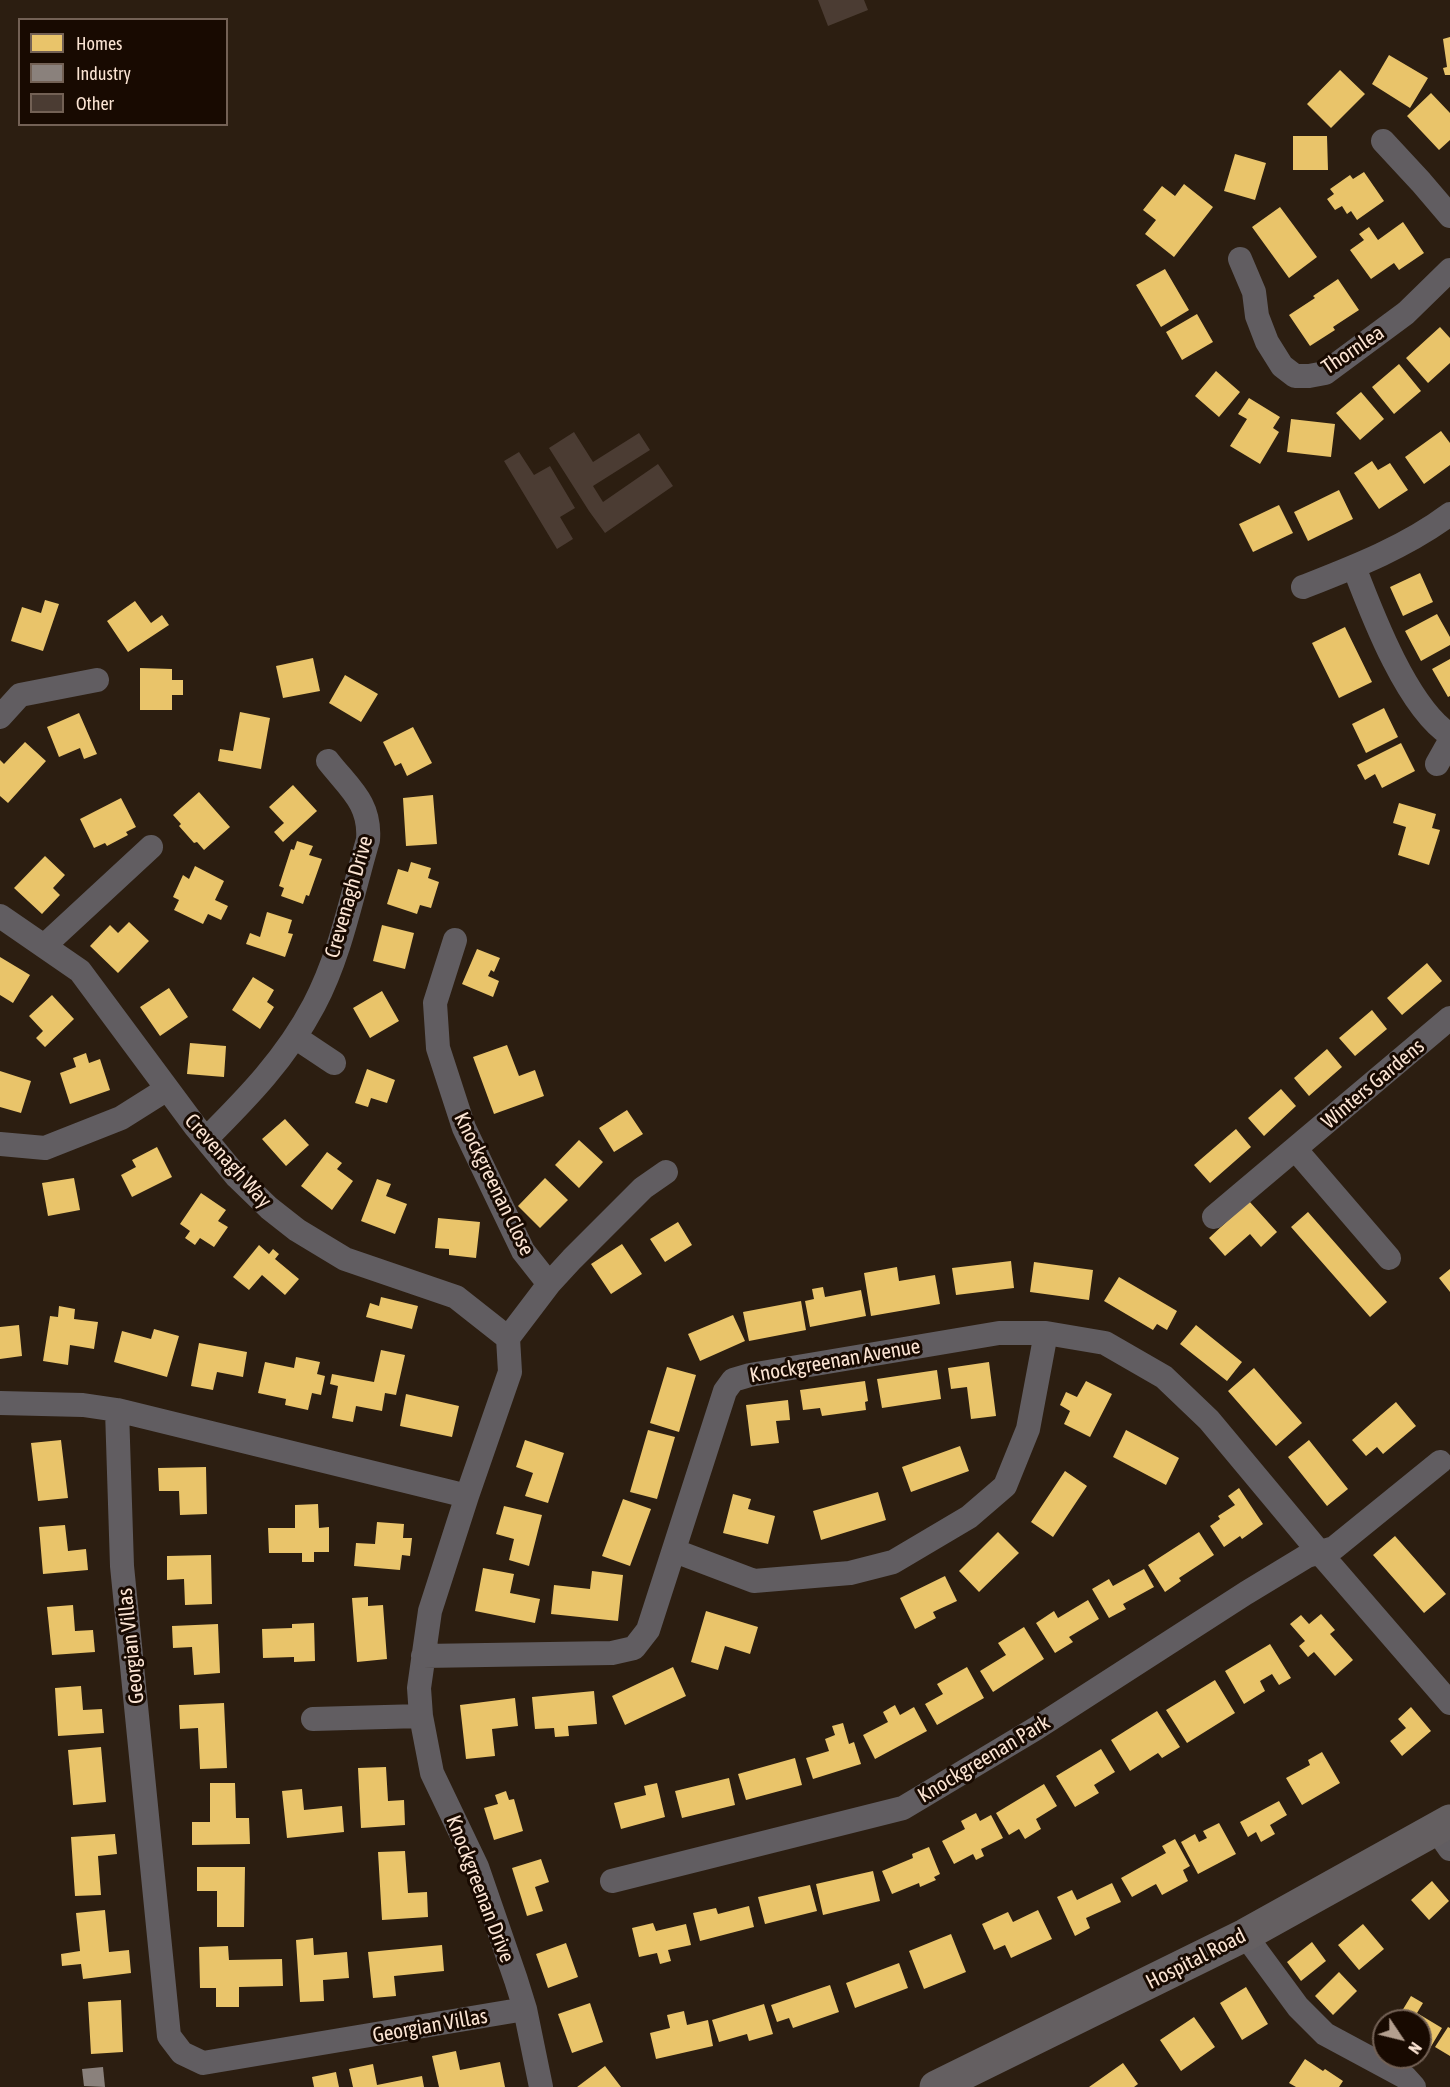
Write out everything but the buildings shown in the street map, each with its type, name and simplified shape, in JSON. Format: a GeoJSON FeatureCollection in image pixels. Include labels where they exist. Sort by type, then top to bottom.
{"type":"FeatureCollection","features":[{"type":"Feature","properties":{"kind":"main road","name":"Hospital Road"},"geometry":{"type":"LineString","coordinates":[[936,2087],[1245,1935],[1445,1833]]}},
{"type":"Feature","properties":{"kind":"street"},"geometry":{"type":"LineString","coordinates":[[1383,141],[1450,216]]}},
{"type":"Feature","properties":{"kind":"street","name":"Thornlea"},"geometry":{"type":"LineString","coordinates":[[1240,258],[1254,292],[1257,316],[1267,342],[1282,366],[1295,376],[1309,376],[1325,372],[1406,313],[1450,270]]}},
{"type":"Feature","properties":{"kind":"street"},"geometry":{"type":"LineString","coordinates":[[1303,587],[1354,567],[1427,531],[1450,514]]}},
{"type":"Feature","properties":{"kind":"street"},"geometry":{"type":"LineString","coordinates":[[1354,567],[1372,614],[1407,686],[1440,729],[1450,735]]}},
{"type":"Feature","properties":{"kind":"street"},"geometry":{"type":"LineString","coordinates":[[2,712],[20,695],[97,680]]}},
{"type":"Feature","properties":{"kind":"street"},"geometry":{"type":"LineString","coordinates":[[1437,764],[1450,741]]}},
{"type":"Feature","properties":{"kind":"street","name":"Crevenagh Drive"},"geometry":{"type":"LineString","coordinates":[[206,1139],[256,1089],[279,1062],[315,1003],[334,956],[368,840],[369,823],[361,801],[328,761]]}},
{"type":"Feature","properties":{"kind":"street"},"geometry":{"type":"LineString","coordinates":[[44,946],[151,847]]}},
{"type":"Feature","properties":{"kind":"street","name":"Crevenagh Way"},"geometry":{"type":"LineString","coordinates":[[0,916],[80,971],[206,1139],[237,1177],[269,1208],[297,1230],[345,1259],[456,1297],[508,1338]]}},
{"type":"Feature","properties":{"kind":"street","name":"Knockgreenan Close"},"geometry":{"type":"LineString","coordinates":[[455,940],[435,1003],[438,1048],[464,1128],[523,1251],[549,1284]]}},
{"type":"Feature","properties":{"kind":"street","name":"Winters Gardens"},"geometry":{"type":"LineString","coordinates":[[1214,1217],[1450,1018]]}},
{"type":"Feature","properties":{"kind":"street"},"geometry":{"type":"LineString","coordinates":[[295,1037],[334,1063]]}},
{"type":"Feature","properties":{"kind":"street"},"geometry":{"type":"LineString","coordinates":[[0,1144],[45,1148],[121,1118],[167,1089]]}},
{"type":"Feature","properties":{"kind":"street"},"geometry":{"type":"LineString","coordinates":[[1296,1150],[1389,1258]]}},
{"type":"Feature","properties":{"kind":"street","name":"Knockgreenan Close"},"geometry":{"type":"LineString","coordinates":[[508,1338],[549,1284],[643,1188],[666,1172]]}},
{"type":"Feature","properties":{"kind":"street","name":"Knockgreenan Avenue"},"geometry":{"type":"LineString","coordinates":[[423,1656],[612,1653],[634,1648],[648,1630],[725,1391],[733,1380],[750,1375],[999,1333],[1046,1333],[1105,1343],[1164,1377],[1209,1420],[1320,1553]]}},
{"type":"Feature","properties":{"kind":"street"},"geometry":{"type":"LineString","coordinates":[[675,1551],[754,1581],[850,1573],[893,1562],[912,1551],[969,1517],[1005,1486],[1029,1429],[1046,1333]]}},
{"type":"Feature","properties":{"kind":"street"},"geometry":{"type":"LineString","coordinates":[[423,1656],[430,1611],[466,1496],[510,1372],[508,1338]]}},
{"type":"Feature","properties":{"kind":"street"},"geometry":{"type":"LineString","coordinates":[[0,1403],[82,1405],[117,1410],[466,1496]]}},
{"type":"Feature","properties":{"kind":"street","name":"Georgian Villas"},"geometry":{"type":"LineString","coordinates":[[117,1410],[122,1566],[169,2036],[182,2053],[203,2063],[525,2010]]}},
{"type":"Feature","properties":{"kind":"street","name":"Knockgreenan Park"},"geometry":{"type":"LineString","coordinates":[[612,1881],[903,1808],[1035,1729],[1307,1556],[1334,1548],[1440,1462]]}},
{"type":"Feature","properties":{"kind":"street"},"geometry":{"type":"LineString","coordinates":[[1320,1553],[1450,1703]]}},
{"type":"Feature","properties":{"kind":"street","name":"Knockgreenan Drive"},"geometry":{"type":"LineString","coordinates":[[423,1656],[419,1688],[432,1773],[477,1867],[525,2010],[541,2087]]}},
{"type":"Feature","properties":{"kind":"street"},"geometry":{"type":"LineString","coordinates":[[313,1719],[422,1716]]}},
{"type":"Feature","properties":{"kind":"street"},"geometry":{"type":"LineString","coordinates":[[1245,1935],[1298,2007],[1326,2034],[1405,2077],[1414,2087]]}}]}
